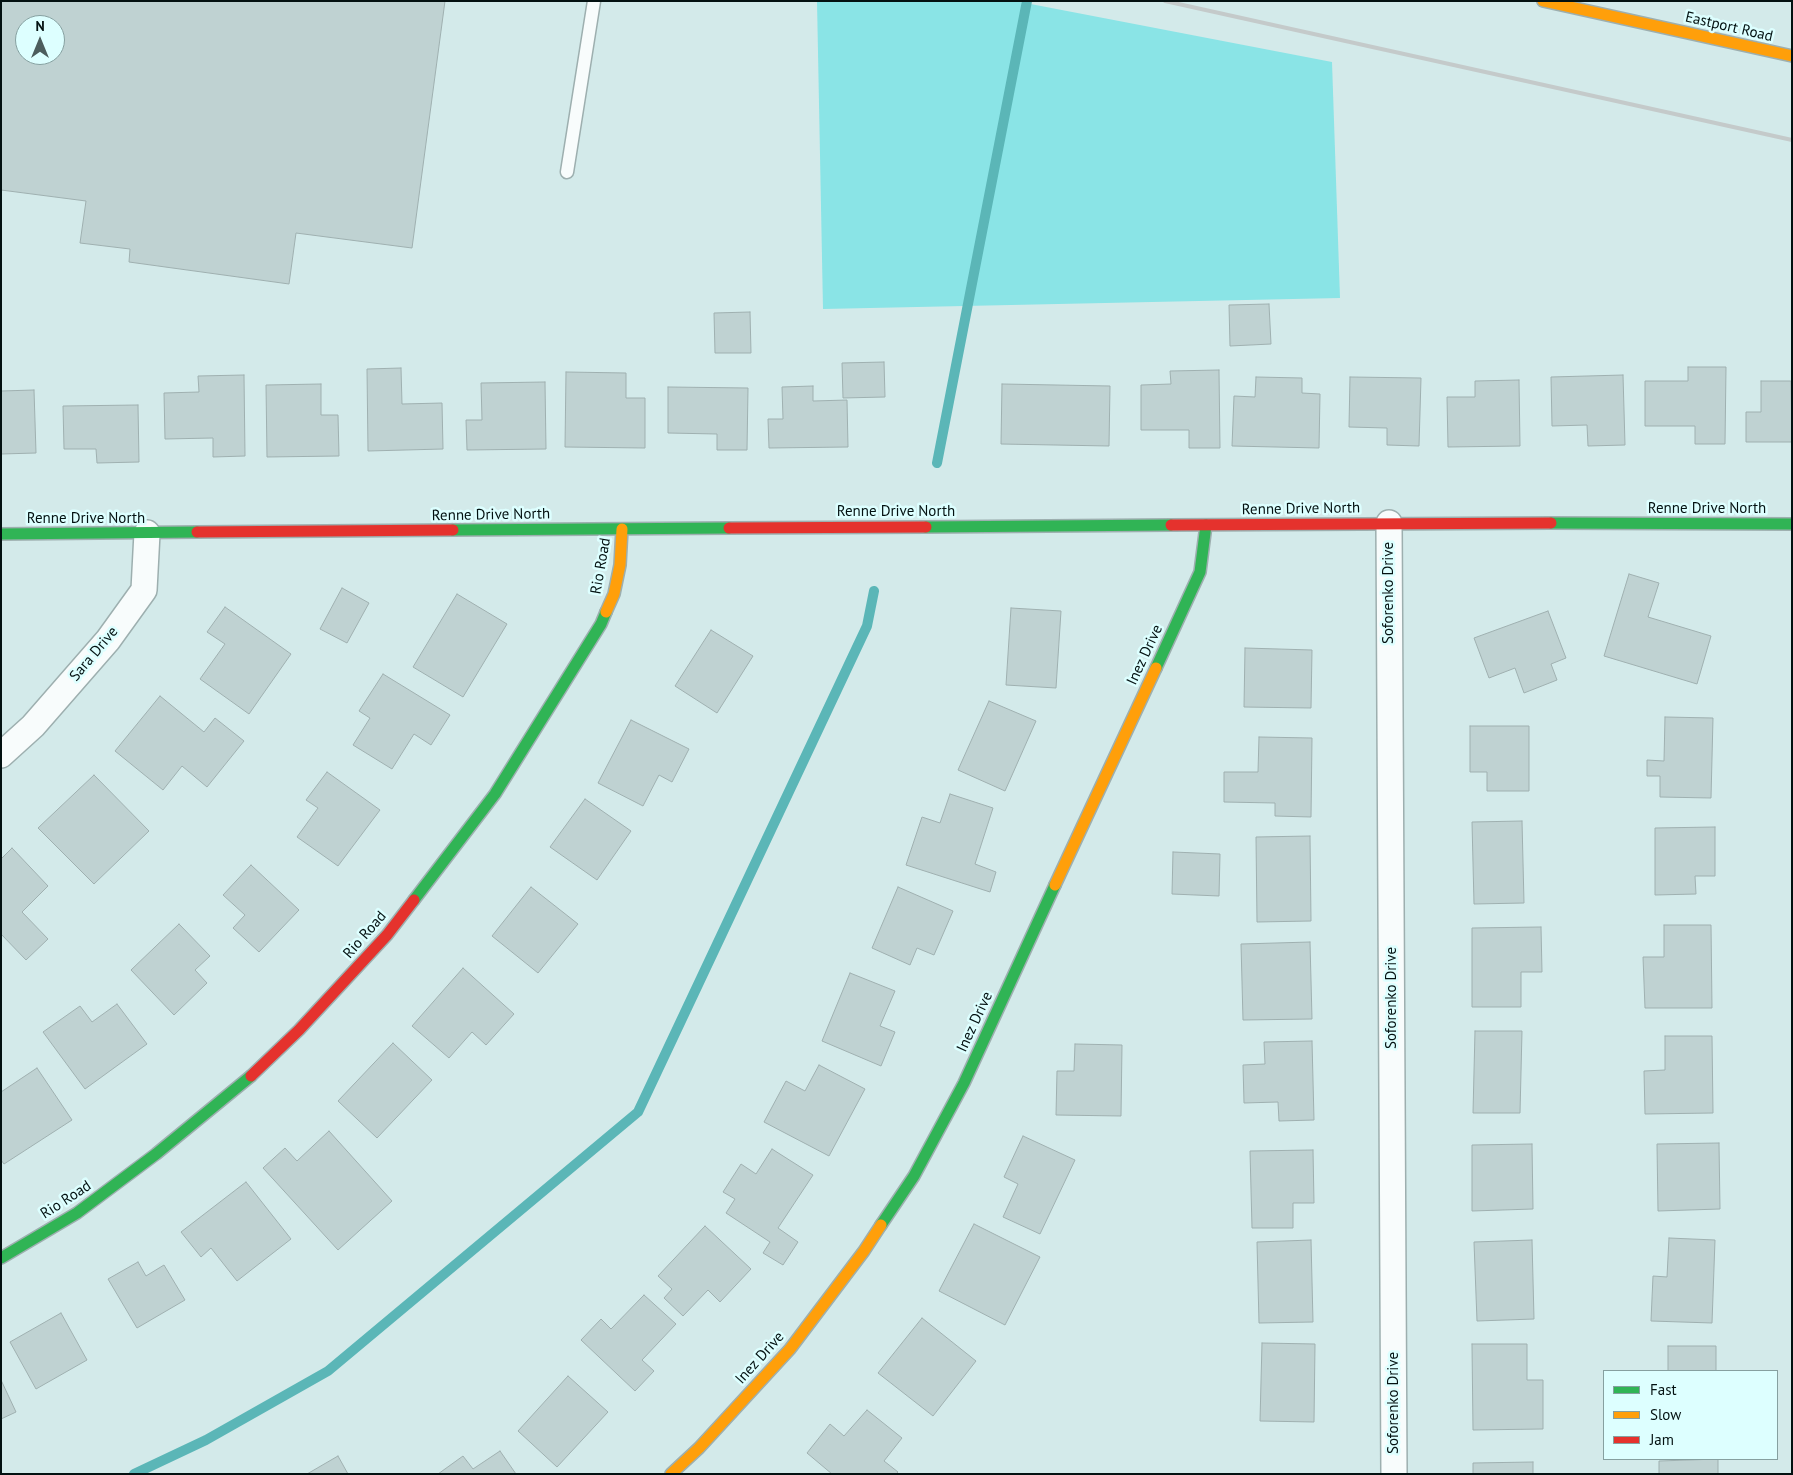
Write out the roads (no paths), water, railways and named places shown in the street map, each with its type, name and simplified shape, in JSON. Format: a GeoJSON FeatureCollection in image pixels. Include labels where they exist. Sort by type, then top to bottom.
{"type":"FeatureCollection","features":[{"type":"Feature","properties":{"kind":"street","name":"Eastport Road"},"geometry":{"type":"LineString","coordinates":[[1543,1],[1792,56]]}},
{"type":"Feature","properties":{"kind":"street","name":"Renne Drive North"},"geometry":{"type":"LineString","coordinates":[[1,534],[1389,523],[1792,524]]}},
{"type":"Feature","properties":{"kind":"street","name":"Soforenko Drive"},"geometry":{"type":"LineString","coordinates":[[1389,523],[1394,1474]]}},
{"type":"Feature","properties":{"kind":"street","name":"Inez Drive"},"geometry":{"type":"LineString","coordinates":[[671,1474],[699,1448],[790,1349],[864,1251],[914,1176],[964,1083],[1200,572],[1206,525]]}},
{"type":"Feature","properties":{"kind":"street","name":"Rio Road"},"geometry":{"type":"LineString","coordinates":[[1,1258],[77,1213],[156,1154],[242,1084],[299,1030],[388,935],[495,794],[601,624],[614,594],[620,565],[622,529]]}},
{"type":"Feature","properties":{"kind":"street","name":"Sara Drive"},"geometry":{"type":"LineString","coordinates":[[1,755],[33,726],[108,640],[144,590],[147,533]]}},
{"type":"Feature","properties":{"kind":"lane"},"geometry":{"type":"LineString","coordinates":[[567,172],[594,1]]}},
{"type":"Feature","properties":{"kind":"waterway"},"geometry":{"type":"LineString","coordinates":[[937,463],[1027,1]]}},
{"type":"Feature","properties":{"kind":"waterway"},"geometry":{"type":"LineString","coordinates":[[134,1474],[206,1440],[328,1371],[638,1112],[867,626],[874,591]]}},
{"type":"Feature","properties":{"kind":"railway"},"geometry":{"type":"LineString","coordinates":[[1165,1],[1792,140]]}}]}
